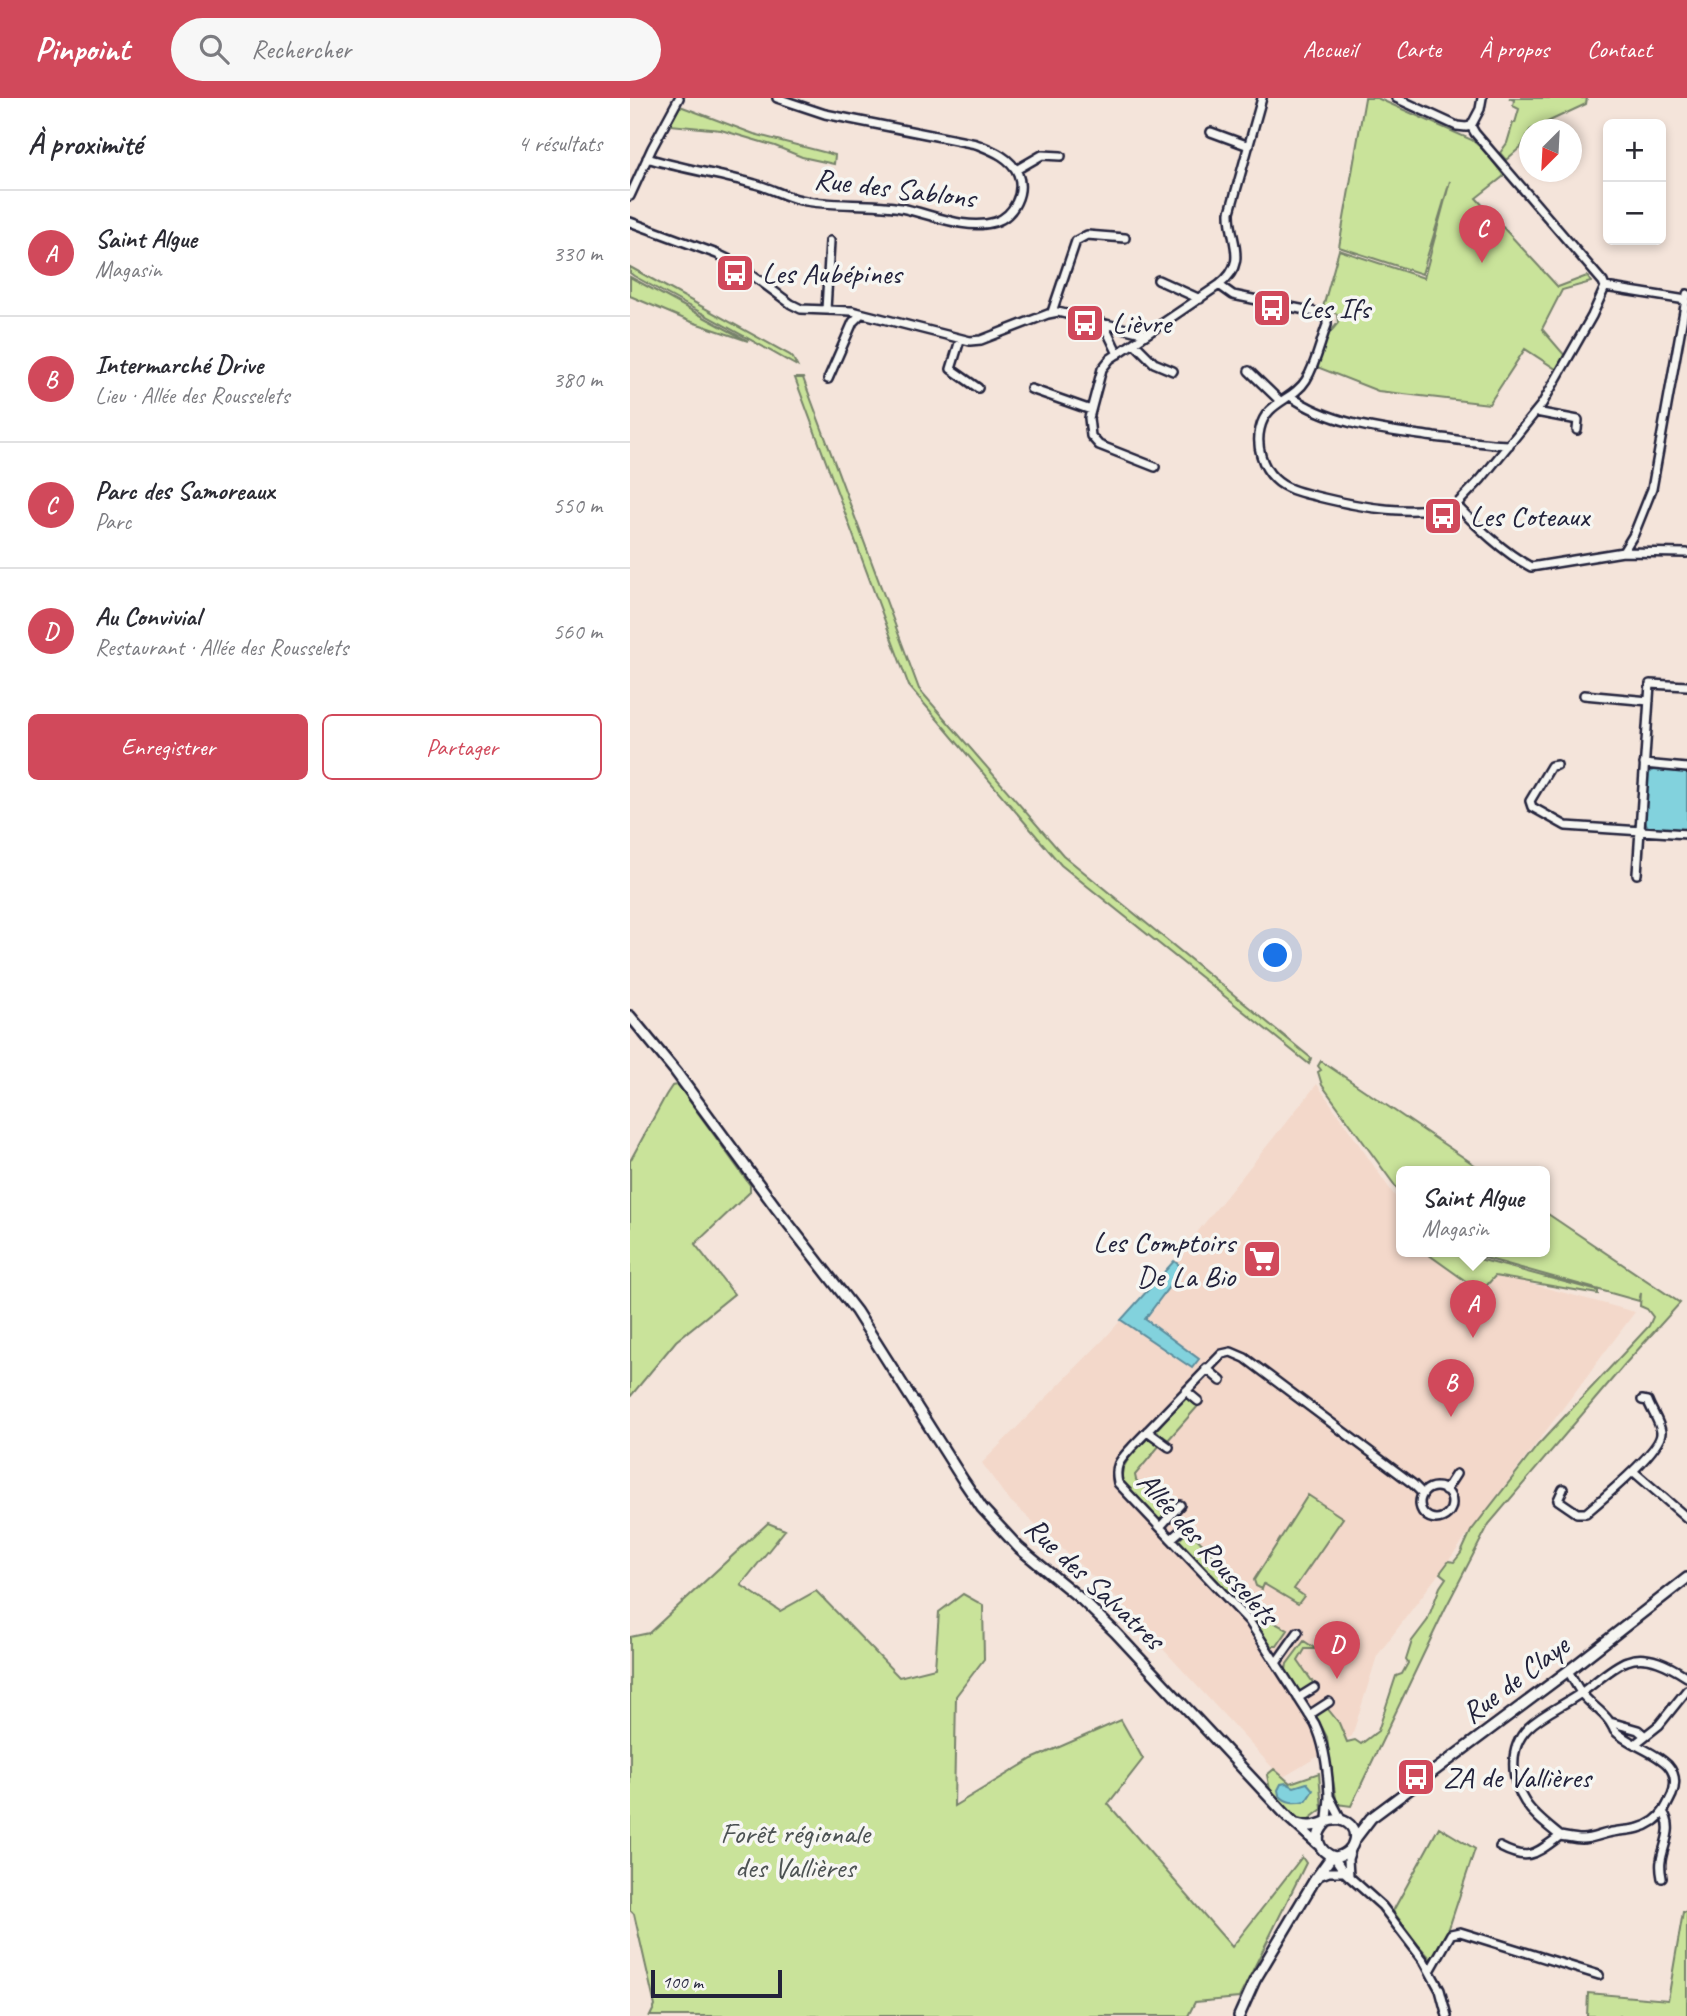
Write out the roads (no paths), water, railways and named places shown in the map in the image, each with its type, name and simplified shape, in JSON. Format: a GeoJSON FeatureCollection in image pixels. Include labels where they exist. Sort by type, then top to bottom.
{"type":"FeatureCollection","features":[{"type":"Feature","properties":{"kind":"street"},"geometry":{"type":"LineString","coordinates":[[630,195],[679,98]]}},
{"type":"Feature","properties":{"kind":"street","name":"Rue des Sablons"},"geometry":{"type":"LineString","coordinates":[[647,158],[758,185],[801,200],[899,208],[962,223],[998,221],[1017,203],[1020,189],[1016,170],[999,155],[976,144],[825,114],[777,98]]}},
{"type":"Feature","properties":{"kind":"street"},"geometry":{"type":"LineString","coordinates":[[1154,467],[1108,450],[1094,441],[1089,429],[1091,410],[1102,369],[1110,359],[1219,285],[1232,271],[1237,249],[1229,221],[1230,212],[1262,98]]}},
{"type":"Feature","properties":{"kind":"street"},"geometry":{"type":"LineString","coordinates":[[1396,98],[1457,126],[1471,126]]}},
{"type":"Feature","properties":{"kind":"street"},"geometry":{"type":"LineString","coordinates":[[1471,126],[1480,109],[1482,98]]}},
{"type":"Feature","properties":{"kind":"street"},"geometry":{"type":"LineString","coordinates":[[1219,285],[1233,295],[1315,312],[1327,319],[1307,378],[1301,387],[1280,401],[1263,421],[1259,431],[1263,462],[1275,479],[1293,490],[1371,508],[1405,511],[1456,505],[1536,412],[1592,316],[1605,287],[1471,126]]}},
{"type":"Feature","properties":{"kind":"street"},"geometry":{"type":"LineString","coordinates":[[1211,132],[1249,146]]}},
{"type":"Feature","properties":{"kind":"street"},"geometry":{"type":"LineString","coordinates":[[1016,170],[1042,155],[1061,156]]}},
{"type":"Feature","properties":{"kind":"street"},"geometry":{"type":"LineString","coordinates":[[630,222],[736,263],[801,309],[852,312],[970,341],[981,340],[1052,312],[1146,334]]}},
{"type":"Feature","properties":{"kind":"street"},"geometry":{"type":"LineString","coordinates":[[1052,312],[1076,241],[1087,235],[1125,238]]}},
{"type":"Feature","properties":{"kind":"street"},"geometry":{"type":"LineString","coordinates":[[826,310],[830,241]]}},
{"type":"Feature","properties":{"kind":"street"},"geometry":{"type":"LineString","coordinates":[[1158,279],[1200,299]]}},
{"type":"Feature","properties":{"kind":"street"},"geometry":{"type":"LineString","coordinates":[[1605,287],[1686,297],[1652,489],[1634,534],[1623,552]]}},
{"type":"Feature","properties":{"kind":"street"},"geometry":{"type":"LineString","coordinates":[[828,379],[853,322],[861,314]]}},
{"type":"Feature","properties":{"kind":"street"},"geometry":{"type":"LineString","coordinates":[[1103,323],[1118,354]]}},
{"type":"Feature","properties":{"kind":"street"},"geometry":{"type":"LineString","coordinates":[[960,340],[951,369],[978,388]]}},
{"type":"Feature","properties":{"kind":"street"},"geometry":{"type":"LineString","coordinates":[[1134,343],[1154,363],[1173,371]]}},
{"type":"Feature","properties":{"kind":"street"},"geometry":{"type":"LineString","coordinates":[[1249,371],[1280,401]]}},
{"type":"Feature","properties":{"kind":"street"},"geometry":{"type":"LineString","coordinates":[[1031,390],[1091,410]]}},
{"type":"Feature","properties":{"kind":"street"},"geometry":{"type":"LineString","coordinates":[[1290,396],[1301,404],[1354,424],[1509,445]]}},
{"type":"Feature","properties":{"kind":"street"},"geometry":{"type":"LineString","coordinates":[[1536,412],[1578,420],[1577,430]]}},
{"type":"Feature","properties":{"kind":"street"},"geometry":{"type":"LineString","coordinates":[[1456,505],[1509,552],[1531,567],[1623,552],[1687,554]]}},
{"type":"Feature","properties":{"kind":"street"},"geometry":{"type":"LineString","coordinates":[[1637,874],[1650,684],[1687,686]]}},
{"type":"Feature","properties":{"kind":"street"},"geometry":{"type":"LineString","coordinates":[[1584,695],[1649,701]]}},
{"type":"Feature","properties":{"kind":"street"},"geometry":{"type":"LineString","coordinates":[[1644,764],[1687,768]]}},
{"type":"Feature","properties":{"kind":"street"},"geometry":{"type":"LineString","coordinates":[[1557,765],[1551,766],[1530,802],[1532,807],[1566,826],[1687,834]]}},
{"type":"Feature","properties":{"kind":"street","name":"Rue des Salvatres"},"geometry":{"type":"LineString","coordinates":[[630,1016],[678,1074],[856,1311],[962,1480],[990,1517],[1019,1548],[1115,1632],[1295,1824],[1320,1847]]}},
{"type":"Feature","properties":{"kind":"street","name":"Allée des Rousselets"},"geometry":{"type":"LineString","coordinates":[[1326,1823],[1329,1795],[1322,1739],[1309,1715],[1249,1621],[1118,1483],[1116,1472],[1119,1457],[1206,1368],[1222,1354],[1231,1352],[1241,1355],[1413,1484],[1423,1494],[1420,1503],[1426,1515],[1436,1518],[1446,1515],[1451,1507],[1450,1498],[1445,1491]]}},
{"type":"Feature","properties":{"kind":"street"},"geometry":{"type":"LineString","coordinates":[[1206,1368],[1221,1381]]}},
{"type":"Feature","properties":{"kind":"street"},"geometry":{"type":"LineString","coordinates":[[1186,1391],[1198,1401]]}},
{"type":"Feature","properties":{"kind":"street"},"geometry":{"type":"LineString","coordinates":[[1563,1489],[1558,1500],[1577,1513],[1586,1513],[1634,1472],[1661,1433],[1647,1401],[1642,1400]]}},
{"type":"Feature","properties":{"kind":"street"},"geometry":{"type":"LineString","coordinates":[[1147,1431],[1170,1447]]}},
{"type":"Feature","properties":{"kind":"street"},"geometry":{"type":"LineString","coordinates":[[1634,1472],[1687,1518]]}},
{"type":"Feature","properties":{"kind":"street"},"geometry":{"type":"LineString","coordinates":[[1423,1494],[1431,1488],[1445,1491],[1456,1474]]}},
{"type":"Feature","properties":{"kind":"street"},"geometry":{"type":"LineString","coordinates":[[1160,1527],[1180,1505]]}},
{"type":"Feature","properties":{"kind":"street"},"geometry":{"type":"LineString","coordinates":[[1171,1539],[1186,1526]]}},
{"type":"Feature","properties":{"kind":"street","name":"Rue de Claye"},"geometry":{"type":"LineString","coordinates":[[1355,1839],[1371,1818],[1687,1578]]}},
{"type":"Feature","properties":{"kind":"street"},"geometry":{"type":"LineString","coordinates":[[1276,1663],[1298,1632]]}},
{"type":"Feature","properties":{"kind":"street"},"geometry":{"type":"LineString","coordinates":[[1568,1671],[1582,1693],[1614,1729],[1674,1766],[1679,1785],[1655,1821],[1622,1832],[1580,1839],[1560,1836],[1542,1821],[1526,1803],[1515,1781],[1515,1751],[1528,1728],[1582,1693],[1627,1661],[1649,1659],[1672,1667],[1687,1677]]}},
{"type":"Feature","properties":{"kind":"street"},"geometry":{"type":"LineString","coordinates":[[1298,1698],[1314,1688]]}},
{"type":"Feature","properties":{"kind":"street"},"geometry":{"type":"LineString","coordinates":[[1635,1744],[1660,1725],[1687,1690]]}},
{"type":"Feature","properties":{"kind":"street"},"geometry":{"type":"LineString","coordinates":[[1309,1715],[1329,1702]]}},
{"type":"Feature","properties":{"kind":"street"},"geometry":{"type":"LineString","coordinates":[[1610,1722],[1637,1730],[1645,1736]]}},
{"type":"Feature","properties":{"kind":"street","name":"Allée des Rousselets"},"geometry":{"type":"LineString","coordinates":[[1329,1795],[1345,1822]]}},
{"type":"Feature","properties":{"kind":"street"},"geometry":{"type":"LineString","coordinates":[[1662,1878],[1660,1864],[1669,1829],[1668,1819],[1663,1812]]}},
{"type":"Feature","properties":{"kind":"street","name":"Rue de Claye"},"geometry":{"type":"LineString","coordinates":[[1345,1822],[1353,1824],[1371,1818]]}},
{"type":"Feature","properties":{"kind":"street"},"geometry":{"type":"LineString","coordinates":[[1295,1824],[1312,1827],[1336,1820],[1345,1822],[1354,1833],[1355,1839],[1348,1855],[1347,1874]]}},
{"type":"Feature","properties":{"kind":"street"},"geometry":{"type":"LineString","coordinates":[[1314,1879],[1320,1847],[1318,1833],[1326,1823]]}},
{"type":"Feature","properties":{"kind":"street"},"geometry":{"type":"LineString","coordinates":[[1500,1847],[1516,1855],[1527,1856],[1560,1836]]}},
{"type":"Feature","properties":{"kind":"street"},"geometry":{"type":"LineString","coordinates":[[1320,1847],[1333,1856],[1347,1874],[1382,1906],[1430,1970],[1440,1990],[1447,2016]]}},
{"type":"Feature","properties":{"kind":"street"},"geometry":{"type":"LineString","coordinates":[[1239,2016],[1255,1980],[1314,1879],[1333,1856],[1343,1855],[1351,1850]]}},
{"type":"Feature","properties":{"kind":"street"},"geometry":{"type":"LineString","coordinates":[[1314,1879],[1329,1872],[1347,1874]]}},
{"type":"Feature","properties":{"kind":"street"},"geometry":{"type":"LineString","coordinates":[[1430,1970],[1451,1934],[1460,1932],[1599,1975]]}},
{"type":"Feature","properties":{"kind":"water"},"geometry":{"type":"Polygon","coordinates":[[[1656,769],[1687,771],[1687,832],[1650,830],[1645,822],[1648,775],[1656,769]]]}},
{"type":"Feature","properties":{"kind":"water"},"geometry":{"type":"Polygon","coordinates":[[[1174,1261],[1183,1268],[1145,1319],[1199,1359],[1192,1368],[1121,1320],[1174,1261]]]}},
{"type":"Feature","properties":{"kind":"water"},"geometry":{"type":"Polygon","coordinates":[[[1307,1783],[1313,1790],[1306,1801],[1288,1801],[1279,1795],[1278,1790],[1281,1784],[1294,1787],[1307,1783]]]}},
{"type":"Feature","properties":{"kind":"place","name":"Parc des Samoreaux"},"geometry":{"type":"Point","coordinates":[1482,263]}},
{"type":"Feature","properties":{"kind":"place","name":"Les Aubépines"},"geometry":{"type":"Point","coordinates":[735,273]}},
{"type":"Feature","properties":{"kind":"place","name":"Les Ifs"},"geometry":{"type":"Point","coordinates":[1272,308]}},
{"type":"Feature","properties":{"kind":"place","name":"Lièvre"},"geometry":{"type":"Point","coordinates":[1085,323]}},
{"type":"Feature","properties":{"kind":"place","name":"Les Coteaux"},"geometry":{"type":"Point","coordinates":[1443,516]}},
{"type":"Feature","properties":{"kind":"place","name":"Les Comptoirs De La Bio"},"geometry":{"type":"Point","coordinates":[1262,1259]}},
{"type":"Feature","properties":{"kind":"place","name":"Saint Algue"},"geometry":{"type":"Point","coordinates":[1473,1338]}},
{"type":"Feature","properties":{"kind":"place","name":"Intermarché Drive"},"geometry":{"type":"Point","coordinates":[1451,1417]}},
{"type":"Feature","properties":{"kind":"place","name":"Au Convivial"},"geometry":{"type":"Point","coordinates":[1337,1679]}},
{"type":"Feature","properties":{"kind":"place","name":"ZA de Vallières"},"geometry":{"type":"Point","coordinates":[1416,1777]}},
{"type":"Feature","properties":{"kind":"park label","name":"Forêt régionale des Vallières"},"geometry":{"type":"Point","coordinates":[795,1850]}}]}
